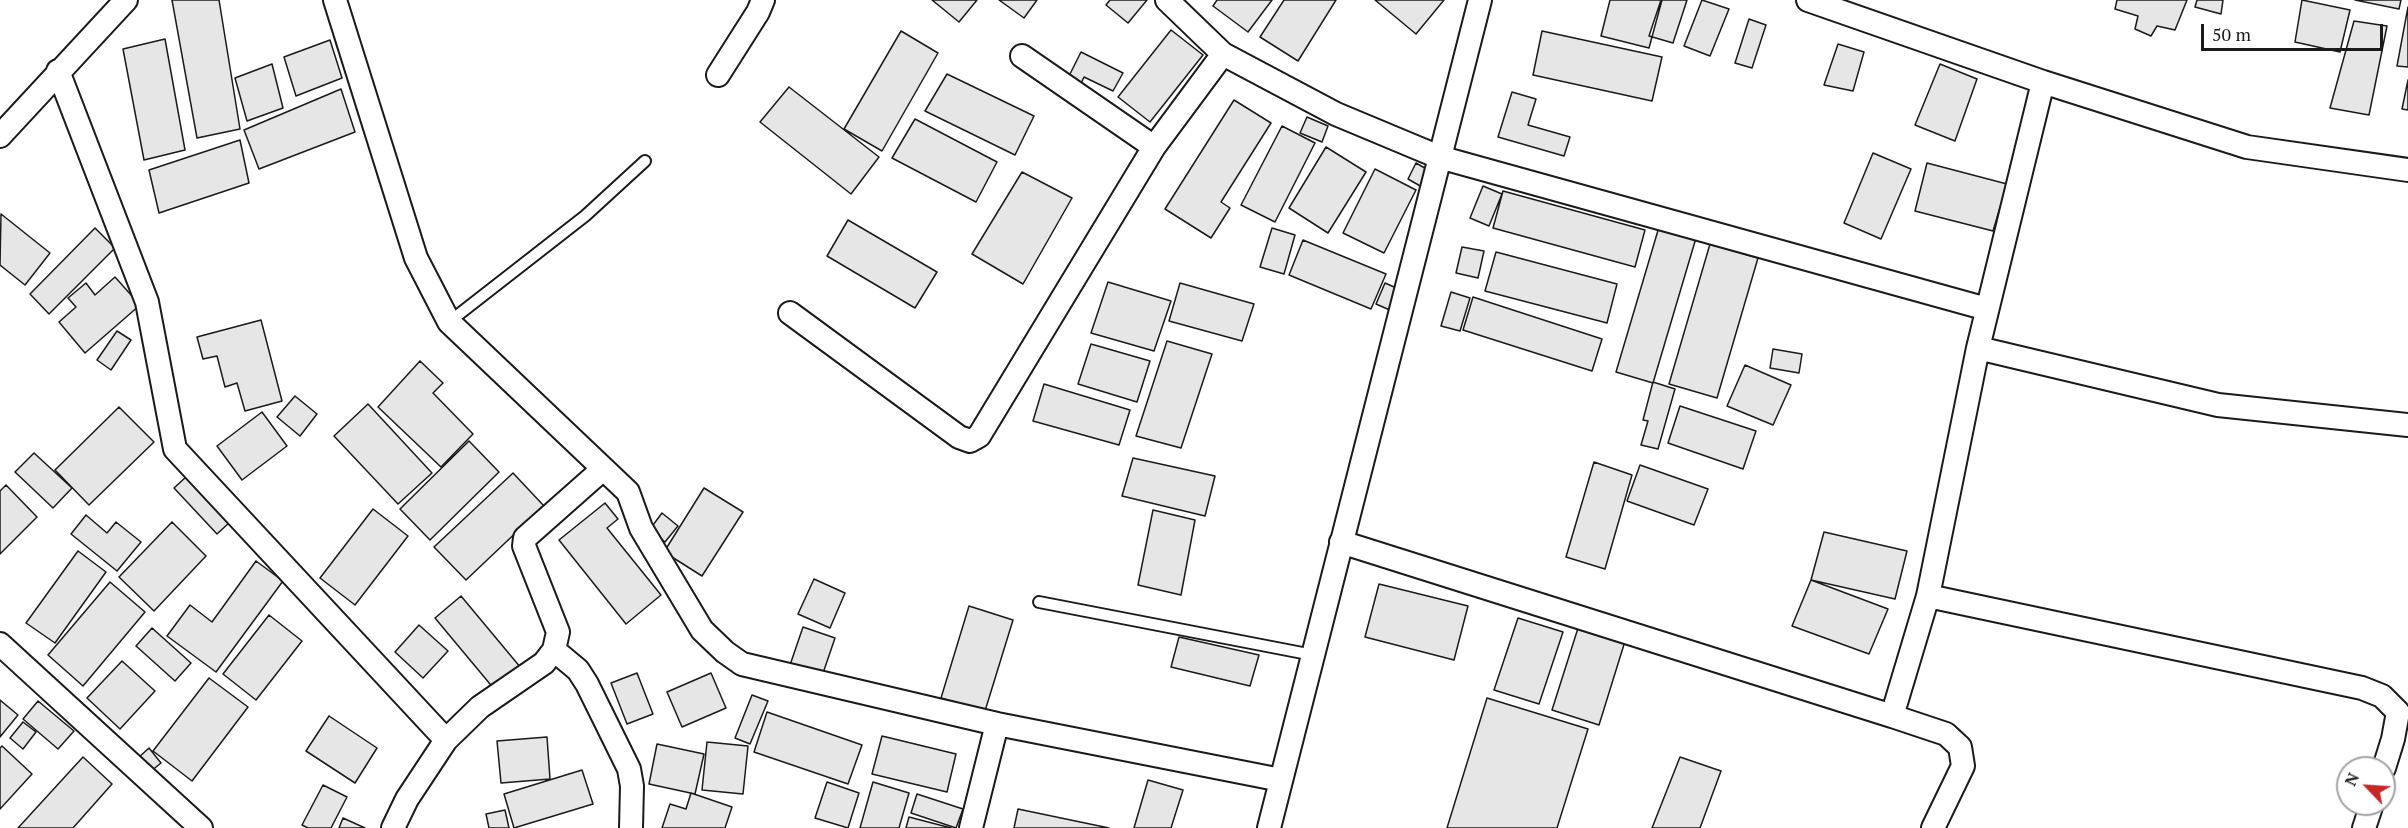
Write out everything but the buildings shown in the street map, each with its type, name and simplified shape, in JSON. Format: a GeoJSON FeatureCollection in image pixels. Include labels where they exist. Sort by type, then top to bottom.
{"type":"FeatureCollection","features":[{"type":"Feature","properties":{"kind":"street"},"geometry":{"type":"LineString","coordinates":[[0,136],[126,0]]}},
{"type":"Feature","properties":{"kind":"street"},"geometry":{"type":"LineString","coordinates":[[336,0],[416,258],[449,322],[628,492],[642,528],[702,630],[742,664],[997,724],[1281,780]]}},
{"type":"Feature","properties":{"kind":"street"},"geometry":{"type":"LineString","coordinates":[[718,75],[758,12],[763,0]]}},
{"type":"Feature","properties":{"kind":"street"},"geometry":{"type":"LineString","coordinates":[[1167,0],[1223,54],[1336,114],[1439,157],[1987,309]]}},
{"type":"Feature","properties":{"kind":"street"},"geometry":{"type":"LineString","coordinates":[[1269,828],[1480,0]]}},
{"type":"Feature","properties":{"kind":"street"},"geometry":{"type":"LineString","coordinates":[[1808,0],[2043,82],[2247,147],[2408,170]]}},
{"type":"Feature","properties":{"kind":"street"},"geometry":{"type":"LineString","coordinates":[[790,313],[959,437],[970,441],[979,436],[1154,147],[1223,54]]}},
{"type":"Feature","properties":{"kind":"street"},"geometry":{"type":"LineString","coordinates":[[1022,56],[1154,147]]}},
{"type":"Feature","properties":{"kind":"street"},"geometry":{"type":"LineString","coordinates":[[58,71],[147,302],[175,449],[446,740]]}},
{"type":"Feature","properties":{"kind":"street"},"geometry":{"type":"LineString","coordinates":[[1892,716],[1928,596],[1978,348],[2043,82]]}},
{"type":"Feature","properties":{"kind":"street"},"geometry":{"type":"LineString","coordinates":[[1978,348],[2218,405],[2408,424]]}},
{"type":"Feature","properties":{"kind":"street"},"geometry":{"type":"LineString","coordinates":[[393,828],[407,799],[446,740],[480,707],[544,663],[554,650],[558,632],[524,546],[525,538],[603,469]]}},
{"type":"Feature","properties":{"kind":"street"},"geometry":{"type":"LineString","coordinates":[[1341,542],[1946,734],[1960,747],[1963,766],[1934,828]]}},
{"type":"Feature","properties":{"kind":"street"},"geometry":{"type":"LineString","coordinates":[[1928,596],[2362,688],[2382,696],[2398,712],[2388,756]]}},
{"type":"Feature","properties":{"kind":"street"},"geometry":{"type":"LineString","coordinates":[[0,644],[201,828]]}},
{"type":"Feature","properties":{"kind":"street"},"geometry":{"type":"LineString","coordinates":[[554,650],[578,670],[587,684],[629,769],[632,786],[631,828]]}},
{"type":"Feature","properties":{"kind":"street"},"geometry":{"type":"LineString","coordinates":[[970,828],[997,724]]}},
{"type":"Feature","properties":{"kind":"lane"},"geometry":{"type":"LineString","coordinates":[[449,322],[585,216],[645,161]]}},
{"type":"Feature","properties":{"kind":"lane"},"geometry":{"type":"LineString","coordinates":[[1039,602],[1313,655]]}}]}
